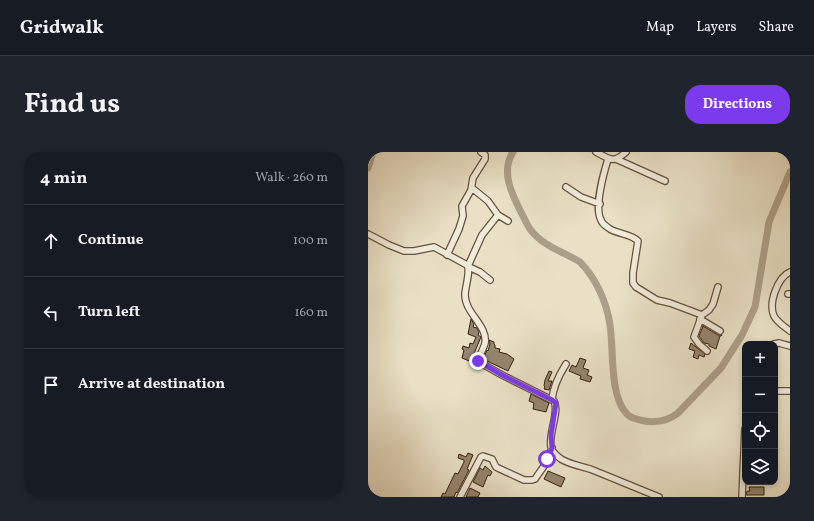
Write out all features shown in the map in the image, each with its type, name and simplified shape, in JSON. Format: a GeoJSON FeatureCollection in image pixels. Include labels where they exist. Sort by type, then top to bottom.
{"type":"FeatureCollection","features":[{"type":"Feature","properties":{"kind":"street"},"geometry":{"type":"LineString","coordinates":[[447,255],[461,223],[463,216],[462,206],[472,188],[473,178],[486,160],[486,155],[481,152]]}},
{"type":"Feature","properties":{"kind":"street"},"geometry":{"type":"LineString","coordinates":[[596,152],[608,159],[616,159],[665,181]]}},
{"type":"Feature","properties":{"kind":"street"},"geometry":{"type":"LineString","coordinates":[[616,159],[626,152]]}},
{"type":"Feature","properties":{"kind":"street"},"geometry":{"type":"LineString","coordinates":[[608,159],[601,182],[599,216],[605,226],[611,230],[638,241],[633,283],[636,287],[656,300],[670,303],[701,317],[720,331]]}},
{"type":"Feature","properties":{"kind":"street"},"geometry":{"type":"LineString","coordinates":[[566,187],[581,197],[600,204]]}},
{"type":"Feature","properties":{"kind":"street"},"geometry":{"type":"LineString","coordinates":[[472,188],[488,201],[498,215],[508,221]]}},
{"type":"Feature","properties":{"kind":"street"},"geometry":{"type":"LineString","coordinates":[[498,215],[482,235],[468,267],[465,300],[469,311],[481,326],[485,339],[478,361],[552,400],[556,405],[551,435],[552,448],[555,454],[564,461],[590,469],[659,497]]}},
{"type":"Feature","properties":{"kind":"street"},"geometry":{"type":"LineString","coordinates":[[368,234],[400,250],[411,251],[432,247],[480,272],[490,280]]}},
{"type":"Feature","properties":{"kind":"street"},"geometry":{"type":"LineString","coordinates":[[790,272],[780,279],[772,308],[776,318],[790,331]]}},
{"type":"Feature","properties":{"kind":"street"},"geometry":{"type":"LineString","coordinates":[[707,351],[694,339],[694,335],[701,317],[712,307],[718,287]]}},
{"type":"Feature","properties":{"kind":"street"},"geometry":{"type":"LineString","coordinates":[[778,344],[790,346]]}},
{"type":"Feature","properties":{"kind":"street"},"geometry":{"type":"LineString","coordinates":[[552,400],[554,387],[566,364]]}},
{"type":"Feature","properties":{"kind":"street"},"geometry":{"type":"LineString","coordinates":[[778,391],[790,391]]}},
{"type":"Feature","properties":{"kind":"street"},"geometry":{"type":"LineString","coordinates":[[460,497],[481,457],[483,456],[492,459],[496,467],[524,480],[532,480],[544,466],[552,448]]}},
{"type":"Feature","properties":{"kind":"street"},"geometry":{"type":"LineString","coordinates":[[742,497],[744,449]]}},
{"type":"Feature","properties":{"kind":"building"},"geometry":{"type":"Polygon","coordinates":[[[471,319],[474,324],[473,327],[477,328],[479,332],[478,335],[481,337],[473,356],[475,356],[474,363],[462,358],[464,350],[462,349],[463,346],[469,348],[470,343],[473,344],[476,337],[468,334],[471,319]]]}},
{"type":"Feature","properties":{"kind":"building"},"geometry":{"type":"Polygon","coordinates":[[[703,326],[718,335],[722,335],[720,336],[716,349],[709,346],[709,344],[704,343],[699,336],[703,326]]]}},
{"type":"Feature","properties":{"kind":"building"},"geometry":{"type":"Polygon","coordinates":[[[489,340],[494,342],[495,348],[500,349],[499,352],[507,354],[514,359],[508,371],[485,360],[486,357],[484,357],[490,344],[489,340]]]}},
{"type":"Feature","properties":{"kind":"building"},"geometry":{"type":"Polygon","coordinates":[[[691,343],[705,354],[704,357],[699,355],[698,359],[693,357],[695,351],[689,349],[691,343]]]}},
{"type":"Feature","properties":{"kind":"building"},"geometry":{"type":"Polygon","coordinates":[[[580,358],[586,360],[583,368],[589,370],[587,375],[592,377],[590,382],[580,379],[581,376],[569,371],[572,365],[576,367],[580,358]]]}},
{"type":"Feature","properties":{"kind":"building"},"geometry":{"type":"Polygon","coordinates":[[[549,371],[552,372],[548,381],[552,381],[549,390],[544,389],[544,386],[549,371]]]}},
{"type":"Feature","properties":{"kind":"building"},"geometry":{"type":"Polygon","coordinates":[[[531,394],[549,403],[546,412],[533,409],[534,403],[529,401],[531,394]]]}},
{"type":"Feature","properties":{"kind":"building"},"geometry":{"type":"Polygon","coordinates":[[[468,453],[473,455],[467,469],[469,470],[457,493],[456,492],[454,497],[441,497],[443,493],[445,494],[455,473],[458,474],[464,462],[464,460],[458,458],[459,454],[466,457],[468,453]]]}},
{"type":"Feature","properties":{"kind":"building"},"geometry":{"type":"Polygon","coordinates":[[[485,466],[492,472],[490,476],[488,475],[483,487],[473,482],[480,468],[483,470],[485,466]]]}},
{"type":"Feature","properties":{"kind":"building"},"geometry":{"type":"Polygon","coordinates":[[[548,471],[565,478],[561,487],[544,479],[548,471]]]}},
{"type":"Feature","properties":{"kind":"building"},"geometry":{"type":"Polygon","coordinates":[[[749,487],[764,487],[764,495],[746,495],[747,491],[750,491],[749,487]]]}},
{"type":"Feature","properties":{"kind":"building"},"geometry":{"type":"Polygon","coordinates":[[[470,488],[480,493],[478,497],[466,497],[470,488]]]}},
{"type":"Feature","properties":{"kind":"waterway"},"geometry":{"type":"LineString","coordinates":[[368,168],[373,152]]}},
{"type":"Feature","properties":{"kind":"waterway"},"geometry":{"type":"LineString","coordinates":[[513,152],[507,170],[508,179],[518,207],[531,231],[537,237],[543,242],[580,262],[596,283],[609,317],[613,372],[617,396],[621,406],[630,417],[649,422],[666,420],[678,413],[721,368],[742,335],[755,307],[769,222],[790,172]]}},
{"type":"Feature","properties":{"kind":"route"},"geometry":{"type":"LineString","coordinates":[[478,361],[527,389],[556,403],[551,435],[552,448],[547,459]]}}]}
